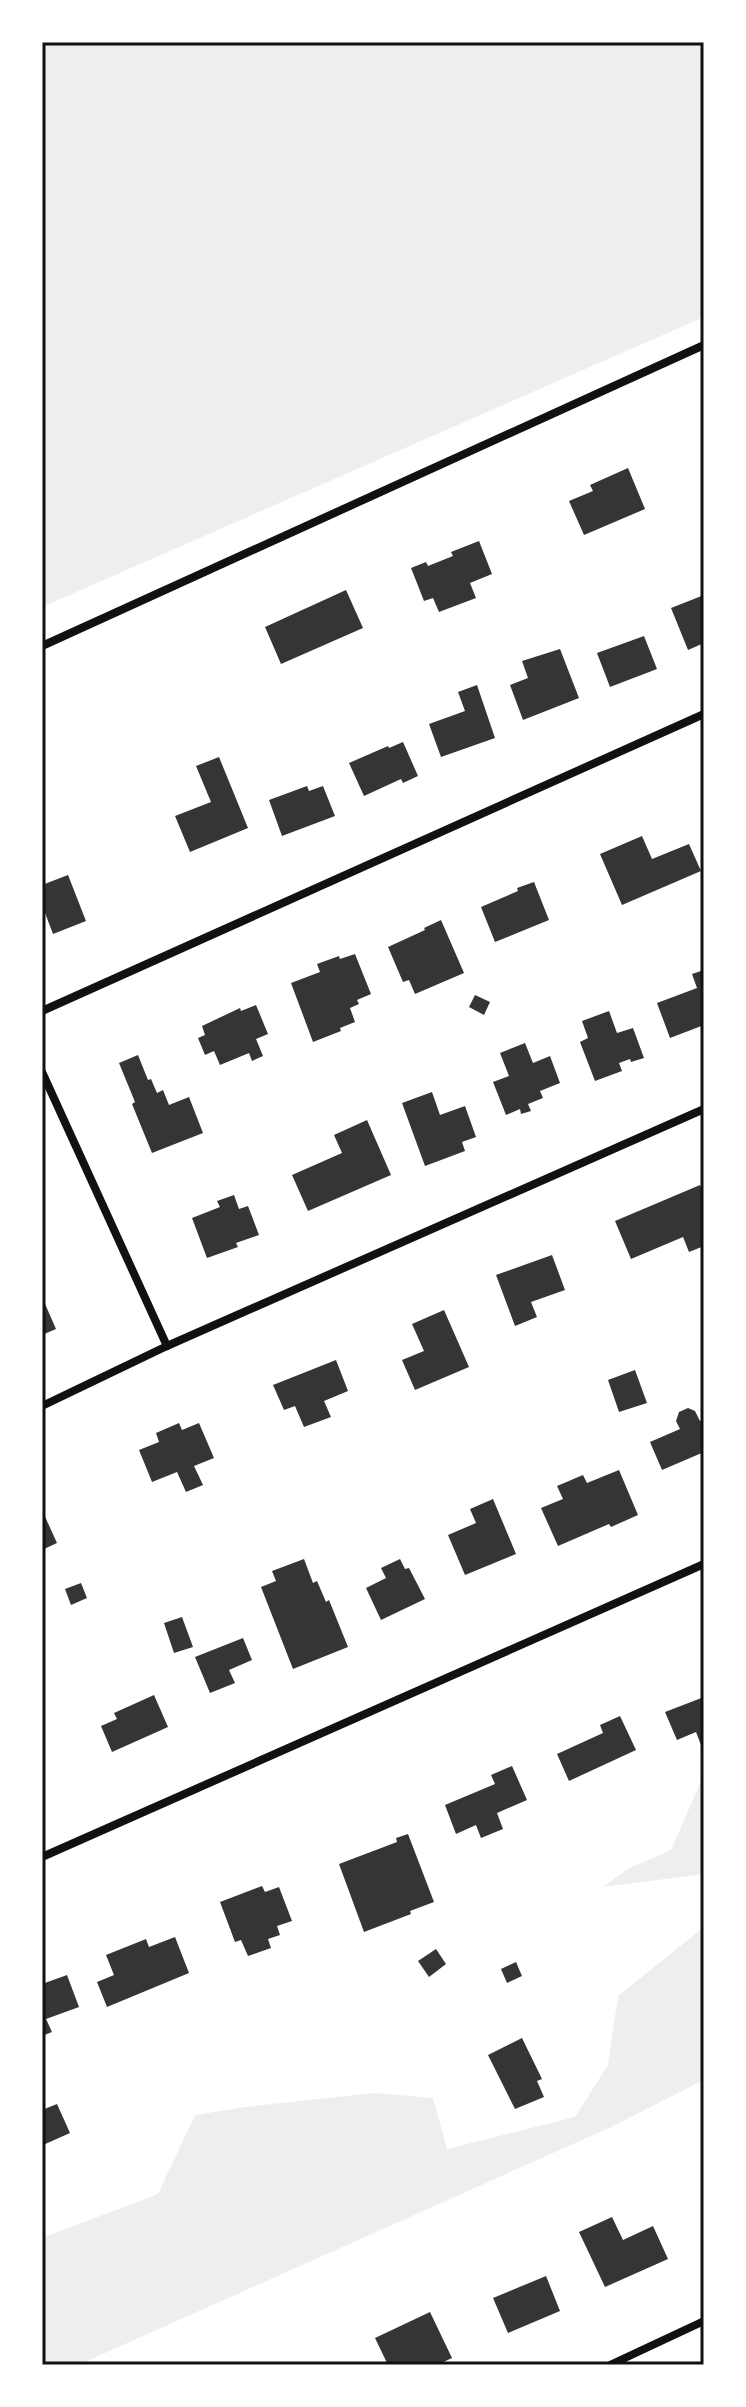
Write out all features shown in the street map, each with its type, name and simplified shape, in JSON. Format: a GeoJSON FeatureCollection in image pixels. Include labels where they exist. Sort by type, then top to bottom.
{"type":"FeatureCollection","features":[{"type":"Feature","properties":{"kind":"street"},"geometry":{"type":"LineString","coordinates":[[42,646],[704,345]]}},
{"type":"Feature","properties":{"kind":"street"},"geometry":{"type":"LineString","coordinates":[[42,1011],[704,714]]}},
{"type":"Feature","properties":{"kind":"street"},"geometry":{"type":"LineString","coordinates":[[42,1072],[167,1346]]}},
{"type":"Feature","properties":{"kind":"street"},"geometry":{"type":"LineString","coordinates":[[42,1406],[167,1346],[704,1109]]}},
{"type":"Feature","properties":{"kind":"street"},"geometry":{"type":"LineString","coordinates":[[42,1857],[704,1564]]}},
{"type":"Feature","properties":{"kind":"street"},"geometry":{"type":"LineString","coordinates":[[610,2365],[704,2321]]}},
{"type":"Feature","properties":{"kind":"shaded area"},"geometry":{"type":"Polygon","coordinates":[[[42,42],[704,42],[704,317],[42,607],[42,42]]]}},
{"type":"Feature","properties":{"kind":"shaded area"},"geometry":{"type":"Polygon","coordinates":[[[702,1779],[704,1874],[603,1887],[628,1869],[671,1850],[702,1779]]]}},
{"type":"Feature","properties":{"kind":"shaded area"},"geometry":{"type":"Polygon","coordinates":[[[704,1927],[704,2080],[609,2128],[78,2365],[42,2365],[42,2238],[158,2194],[195,2115],[373,2093],[433,2098],[447,2149],[575,2117],[608,2065],[618,1996],[704,1927]]]}},
{"type":"Feature","properties":{"kind":"building"},"geometry":{"type":"Polygon","coordinates":[[[628,468],[645,509],[584,535],[569,501],[593,491],[590,485],[628,468]]]}},
{"type":"Feature","properties":{"kind":"building"},"geometry":{"type":"Polygon","coordinates":[[[479,541],[492,574],[470,583],[476,598],[439,612],[433,598],[424,601],[411,568],[426,562],[428,566],[453,556],[451,552],[479,541]]]}},
{"type":"Feature","properties":{"kind":"building"},"geometry":{"type":"Polygon","coordinates":[[[346,590],[363,628],[281,664],[265,627],[346,590]]]}},
{"type":"Feature","properties":{"kind":"building"},"geometry":{"type":"Polygon","coordinates":[[[704,595],[704,643],[688,650],[671,608],[704,595]]]}},
{"type":"Feature","properties":{"kind":"building"},"geometry":{"type":"Polygon","coordinates":[[[644,636],[657,669],[610,687],[597,653],[644,636]]]}},
{"type":"Feature","properties":{"kind":"building"},"geometry":{"type":"Polygon","coordinates":[[[560,649],[579,698],[523,720],[510,685],[528,678],[522,661],[560,649]]]}},
{"type":"Feature","properties":{"kind":"building"},"geometry":{"type":"Polygon","coordinates":[[[477,685],[495,738],[441,757],[429,724],[465,711],[458,692],[477,685]]]}},
{"type":"Feature","properties":{"kind":"building"},"geometry":{"type":"Polygon","coordinates":[[[403,742],[418,776],[403,783],[401,779],[364,796],[349,763],[403,742]]]}},
{"type":"Feature","properties":{"kind":"building"},"geometry":{"type":"Polygon","coordinates":[[[219,757],[248,828],[190,852],[175,816],[211,802],[196,766],[219,757]]]}},
{"type":"Feature","properties":{"kind":"building"},"geometry":{"type":"Polygon","coordinates":[[[307,786],[309,791],[323,786],[335,816],[282,836],[269,800],[307,786]]]}},
{"type":"Feature","properties":{"kind":"building"},"geometry":{"type":"Polygon","coordinates":[[[642,836],[652,859],[689,844],[701,871],[622,905],[600,854],[642,836]]]}},
{"type":"Feature","properties":{"kind":"building"},"geometry":{"type":"Polygon","coordinates":[[[68,875],[86,921],[53,934],[42,905],[42,885],[68,875]]]}},
{"type":"Feature","properties":{"kind":"building"},"geometry":{"type":"Polygon","coordinates":[[[534,882],[549,920],[495,942],[481,907],[534,882]]]}},
{"type":"Feature","properties":{"kind":"building"},"geometry":{"type":"Polygon","coordinates":[[[441,920],[464,973],[415,994],[409,980],[403,982],[388,947],[441,920]]]}},
{"type":"Feature","properties":{"kind":"building"},"geometry":{"type":"Polygon","coordinates":[[[355,954],[371,994],[357,1000],[359,1004],[350,1008],[355,1022],[313,1042],[291,983],[320,972],[317,964],[355,954]]]}},
{"type":"Feature","properties":{"kind":"building"},"geometry":{"type":"Polygon","coordinates":[[[704,970],[704,1025],[670,1038],[657,1003],[697,988],[692,974],[704,970]]]}},
{"type":"Feature","properties":{"kind":"building"},"geometry":{"type":"Polygon","coordinates":[[[475,995],[490,1002],[484,1015],[469,1007],[475,995]]]}},
{"type":"Feature","properties":{"kind":"building"},"geometry":{"type":"Polygon","coordinates":[[[256,1005],[268,1034],[256,1039],[263,1056],[252,1061],[249,1053],[220,1065],[214,1051],[205,1055],[198,1038],[205,1035],[202,1026],[240,1008],[241,1011],[256,1005]]]}},
{"type":"Feature","properties":{"kind":"building"},"geometry":{"type":"Polygon","coordinates":[[[609,1011],[617,1033],[633,1028],[644,1058],[619,1063],[622,1071],[595,1081],[580,1042],[588,1038],[582,1021],[609,1011]]]}},
{"type":"Feature","properties":{"kind":"building"},"geometry":{"type":"Polygon","coordinates":[[[525,1043],[533,1063],[550,1056],[560,1083],[540,1091],[543,1098],[528,1104],[531,1111],[521,1114],[520,1109],[506,1115],[493,1082],[509,1076],[500,1053],[525,1043]]]}},
{"type":"Feature","properties":{"kind":"building"},"geometry":{"type":"Polygon","coordinates":[[[138,1055],[148,1080],[151,1079],[157,1093],[163,1090],[169,1105],[189,1097],[203,1133],[152,1153],[119,1063],[138,1055]]]}},
{"type":"Feature","properties":{"kind":"building"},"geometry":{"type":"Polygon","coordinates":[[[432,1092],[440,1115],[465,1106],[476,1137],[462,1142],[465,1151],[425,1166],[402,1103],[432,1092]]]}},
{"type":"Feature","properties":{"kind":"building"},"geometry":{"type":"Polygon","coordinates":[[[367,1120],[391,1175],[308,1211],[292,1175],[342,1153],[334,1135],[367,1120]]]}},
{"type":"Feature","properties":{"kind":"building"},"geometry":{"type":"Polygon","coordinates":[[[700,1185],[704,1194],[704,1246],[689,1252],[683,1237],[631,1259],[615,1221],[700,1185]]]}},
{"type":"Feature","properties":{"kind":"building"},"geometry":{"type":"Polygon","coordinates":[[[234,1195],[239,1209],[248,1206],[259,1235],[236,1243],[238,1247],[207,1258],[192,1218],[220,1207],[217,1201],[234,1195]]]}},
{"type":"Feature","properties":{"kind":"building"},"geometry":{"type":"Polygon","coordinates":[[[552,1255],[565,1290],[531,1302],[537,1317],[515,1326],[496,1275],[552,1255]]]}},
{"type":"Feature","properties":{"kind":"building"},"geometry":{"type":"Polygon","coordinates":[[[42,1297],[56,1329],[42,1335],[42,1297]]]}},
{"type":"Feature","properties":{"kind":"building"},"geometry":{"type":"Polygon","coordinates":[[[444,1310],[469,1367],[415,1390],[402,1360],[424,1351],[412,1324],[444,1310]]]}},
{"type":"Feature","properties":{"kind":"building"},"geometry":{"type":"Polygon","coordinates":[[[336,1360],[348,1391],[324,1401],[331,1417],[304,1427],[295,1406],[284,1410],[273,1385],[336,1360]]]}},
{"type":"Feature","properties":{"kind":"building"},"geometry":{"type":"Polygon","coordinates":[[[635,1370],[647,1403],[619,1412],[608,1380],[635,1370]]]}},
{"type":"Feature","properties":{"kind":"building"},"geometry":{"type":"Polygon","coordinates":[[[688,1408],[695,1411],[700,1421],[704,1419],[704,1452],[662,1470],[650,1442],[680,1429],[676,1421],[679,1412],[688,1408]]]}},
{"type":"Feature","properties":{"kind":"building"},"geometry":{"type":"Polygon","coordinates":[[[179,1423],[182,1430],[199,1423],[214,1458],[194,1466],[203,1485],[186,1492],[177,1472],[152,1482],[139,1450],[159,1442],[156,1433],[179,1423]]]}},
{"type":"Feature","properties":{"kind":"building"},"geometry":{"type":"Polygon","coordinates":[[[619,1470],[638,1515],[558,1546],[541,1508],[563,1499],[557,1486],[583,1475],[587,1483],[619,1470]]]}},
{"type":"Feature","properties":{"kind":"building"},"geometry":{"type":"Polygon","coordinates":[[[493,1499],[516,1554],[465,1575],[448,1535],[476,1523],[470,1509],[493,1499]]]}},
{"type":"Feature","properties":{"kind":"building"},"geometry":{"type":"Polygon","coordinates":[[[42,1510],[57,1543],[42,1550],[42,1510]]]}},
{"type":"Feature","properties":{"kind":"building"},"geometry":{"type":"Polygon","coordinates":[[[304,1559],[313,1583],[317,1581],[326,1602],[329,1600],[348,1647],[293,1669],[261,1587],[276,1581],[272,1571],[304,1559]]]}},
{"type":"Feature","properties":{"kind":"building"},"geometry":{"type":"Polygon","coordinates":[[[400,1559],[405,1569],[409,1568],[425,1599],[381,1620],[366,1588],[386,1578],[381,1568],[400,1559]]]}},
{"type":"Feature","properties":{"kind":"building"},"geometry":{"type":"Polygon","coordinates":[[[81,1583],[87,1598],[71,1605],[65,1589],[81,1583]]]}},
{"type":"Feature","properties":{"kind":"building"},"geometry":{"type":"Polygon","coordinates":[[[182,1617],[193,1647],[174,1653],[164,1623],[182,1617]]]}},
{"type":"Feature","properties":{"kind":"building"},"geometry":{"type":"Polygon","coordinates":[[[243,1638],[252,1660],[229,1670],[235,1683],[210,1693],[195,1657],[243,1638]]]}},
{"type":"Feature","properties":{"kind":"building"},"geometry":{"type":"Polygon","coordinates":[[[154,1695],[168,1727],[112,1752],[101,1726],[117,1719],[114,1713],[154,1695]]]}},
{"type":"Feature","properties":{"kind":"building"},"geometry":{"type":"Polygon","coordinates":[[[704,1697],[704,1744],[701,1745],[696,1732],[677,1740],[665,1712],[704,1697]]]}},
{"type":"Feature","properties":{"kind":"building"},"geometry":{"type":"Polygon","coordinates":[[[620,1716],[636,1750],[569,1781],[557,1754],[603,1733],[600,1725],[620,1716]]]}},
{"type":"Feature","properties":{"kind":"building"},"geometry":{"type":"Polygon","coordinates":[[[512,1766],[527,1800],[497,1813],[503,1829],[481,1838],[476,1825],[456,1834],[445,1805],[495,1784],[491,1775],[512,1766]]]}},
{"type":"Feature","properties":{"kind":"building"},"geometry":{"type":"Polygon","coordinates":[[[408,1834],[434,1902],[364,1932],[339,1864],[397,1842],[396,1838],[408,1834]]]}},
{"type":"Feature","properties":{"kind":"building"},"geometry":{"type":"Polygon","coordinates":[[[262,1886],[265,1892],[279,1887],[292,1921],[277,1926],[280,1935],[268,1939],[271,1948],[248,1956],[241,1940],[235,1942],[220,1902],[262,1886]]]}},
{"type":"Feature","properties":{"kind":"building"},"geometry":{"type":"Polygon","coordinates":[[[175,1937],[189,1973],[107,2007],[97,1982],[114,1975],[106,1955],[146,1939],[149,1947],[175,1937]]]}},
{"type":"Feature","properties":{"kind":"building"},"geometry":{"type":"Polygon","coordinates":[[[436,1949],[446,1964],[429,1977],[418,1961],[436,1949]]]}},
{"type":"Feature","properties":{"kind":"building"},"geometry":{"type":"Polygon","coordinates":[[[516,1962],[522,1976],[507,1983],[501,1969],[516,1962]]]}},
{"type":"Feature","properties":{"kind":"building"},"geometry":{"type":"Polygon","coordinates":[[[67,1975],[79,2007],[46,2019],[52,2032],[42,2036],[42,1984],[67,1975]]]}},
{"type":"Feature","properties":{"kind":"building"},"geometry":{"type":"Polygon","coordinates":[[[522,2038],[542,2079],[537,2081],[544,2097],[515,2109],[488,2055],[522,2038]]]}},
{"type":"Feature","properties":{"kind":"building"},"geometry":{"type":"Polygon","coordinates":[[[57,2104],[70,2133],[43,2145],[42,2110],[57,2104]]]}},
{"type":"Feature","properties":{"kind":"building"},"geometry":{"type":"Polygon","coordinates":[[[612,2217],[623,2240],[653,2226],[668,2259],[605,2287],[579,2232],[612,2217]]]}},
{"type":"Feature","properties":{"kind":"building"},"geometry":{"type":"Polygon","coordinates":[[[546,2276],[560,2311],[508,2333],[493,2298],[546,2276]]]}},
{"type":"Feature","properties":{"kind":"building"},"geometry":{"type":"Polygon","coordinates":[[[430,2312],[452,2358],[437,2365],[427,2362],[421,2365],[388,2365],[375,2338],[430,2312]]]}}]}
